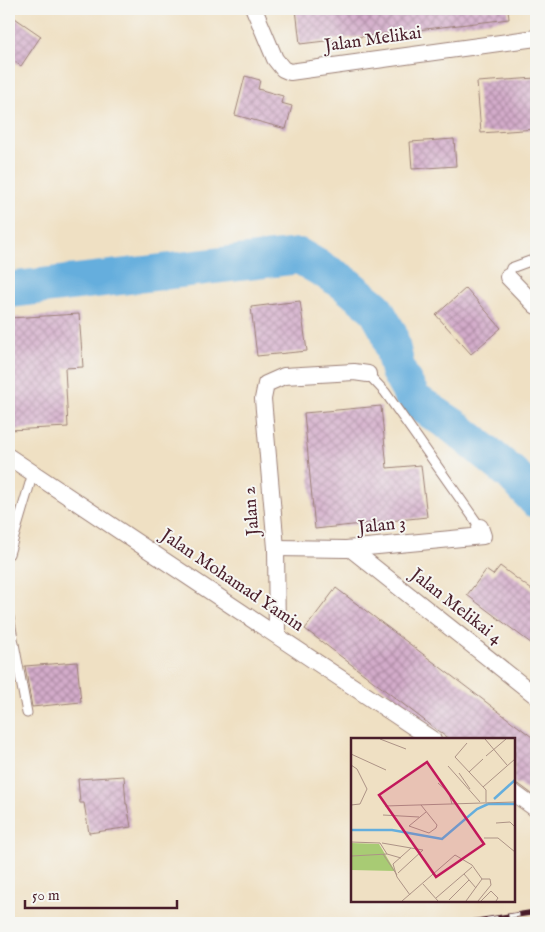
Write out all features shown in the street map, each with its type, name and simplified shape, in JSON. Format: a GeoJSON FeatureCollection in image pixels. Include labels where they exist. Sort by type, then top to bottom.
{"type":"FeatureCollection","features":[{"type":"Feature","properties":{"kind":"street","name":"Jalan Melikai"},"geometry":{"type":"LineString","coordinates":[[254,9],[275,59],[283,69],[290,72],[536,38]]}},
{"type":"Feature","properties":{"kind":"street"},"geometry":{"type":"LineString","coordinates":[[508,277],[536,306]]}},
{"type":"Feature","properties":{"kind":"street","name":"Jalan 2"},"geometry":{"type":"LineString","coordinates":[[277,634],[276,548],[263,398],[266,384],[284,376],[354,372],[368,374]]}},
{"type":"Feature","properties":{"kind":"street","name":"Jalan Mohamad Yamin"},"geometry":{"type":"LineString","coordinates":[[9,456],[430,738]]}},
{"type":"Feature","properties":{"kind":"street","name":"Jalan 3"},"geometry":{"type":"LineString","coordinates":[[276,548],[351,549],[483,536],[480,527]]}},
{"type":"Feature","properties":{"kind":"street","name":"Jalan Melikai 4"},"geometry":{"type":"LineString","coordinates":[[351,549],[536,696]]}},
{"type":"Feature","properties":{"kind":"street"},"geometry":{"type":"LineString","coordinates":[[515,794],[536,808]]}},
{"type":"Feature","properties":{"kind":"lane"},"geometry":{"type":"LineString","coordinates":[[508,277],[511,268],[536,260]]}},
{"type":"Feature","properties":{"kind":"lane"},"geometry":{"type":"LineString","coordinates":[[368,374],[385,392],[480,527]]}},
{"type":"Feature","properties":{"kind":"lane"},"geometry":{"type":"LineString","coordinates":[[9,554],[33,473]]}},
{"type":"Feature","properties":{"kind":"lane"},"geometry":{"type":"LineString","coordinates":[[9,617],[26,713]]}},
{"type":"Feature","properties":{"kind":"building"},"geometry":{"type":"Polygon","coordinates":[[[296,9],[508,9],[509,19],[300,44],[296,9]]]}},
{"type":"Feature","properties":{"kind":"building"},"geometry":{"type":"Polygon","coordinates":[[[9,14],[41,36],[21,66],[9,58],[9,14]]]}},
{"type":"Feature","properties":{"kind":"building"},"geometry":{"type":"Polygon","coordinates":[[[245,76],[260,80],[258,89],[283,96],[281,103],[292,106],[286,129],[235,115],[245,76]]]}},
{"type":"Feature","properties":{"kind":"building"},"geometry":{"type":"Polygon","coordinates":[[[536,78],[536,129],[481,133],[477,82],[536,78]]]}},
{"type":"Feature","properties":{"kind":"building"},"geometry":{"type":"Polygon","coordinates":[[[454,139],[456,166],[412,169],[410,142],[454,139]]]}},
{"type":"Feature","properties":{"kind":"building"},"geometry":{"type":"Polygon","coordinates":[[[466,288],[501,328],[471,354],[436,315],[466,288]]]}},
{"type":"Feature","properties":{"kind":"building"},"geometry":{"type":"Polygon","coordinates":[[[300,301],[307,351],[257,356],[251,307],[300,301]]]}},
{"type":"Feature","properties":{"kind":"building"},"geometry":{"type":"Polygon","coordinates":[[[79,314],[83,367],[65,368],[68,427],[9,430],[9,318],[79,314]]]}},
{"type":"Feature","properties":{"kind":"building"},"geometry":{"type":"Polygon","coordinates":[[[381,406],[387,468],[421,465],[427,517],[315,529],[304,413],[381,406]]]}},
{"type":"Feature","properties":{"kind":"building"},"geometry":{"type":"Polygon","coordinates":[[[500,566],[536,593],[536,647],[467,595],[486,570],[493,575],[500,566]]]}},
{"type":"Feature","properties":{"kind":"building"},"geometry":{"type":"Polygon","coordinates":[[[336,588],[536,740],[536,797],[515,783],[515,738],[447,738],[305,629],[336,588]]]}},
{"type":"Feature","properties":{"kind":"building"},"geometry":{"type":"Polygon","coordinates":[[[77,662],[81,702],[32,707],[25,666],[77,662]]]}},
{"type":"Feature","properties":{"kind":"building"},"geometry":{"type":"Polygon","coordinates":[[[124,776],[126,804],[131,827],[89,833],[84,803],[80,803],[78,779],[124,776]]]}},
{"type":"Feature","properties":{"kind":"waterway"},"geometry":{"type":"LineString","coordinates":[[9,290],[299,256],[342,281],[375,308],[389,333],[398,371],[414,400],[455,427],[512,474],[536,500]]}},
{"type":"Feature","properties":{"kind":"railway"},"geometry":{"type":"LineString","coordinates":[[465,923],[536,912]]}},
{"type":"Feature","properties":{"kind":"railway"},"geometry":{"type":"LineString","coordinates":[[528,923],[536,922]]}}]}
